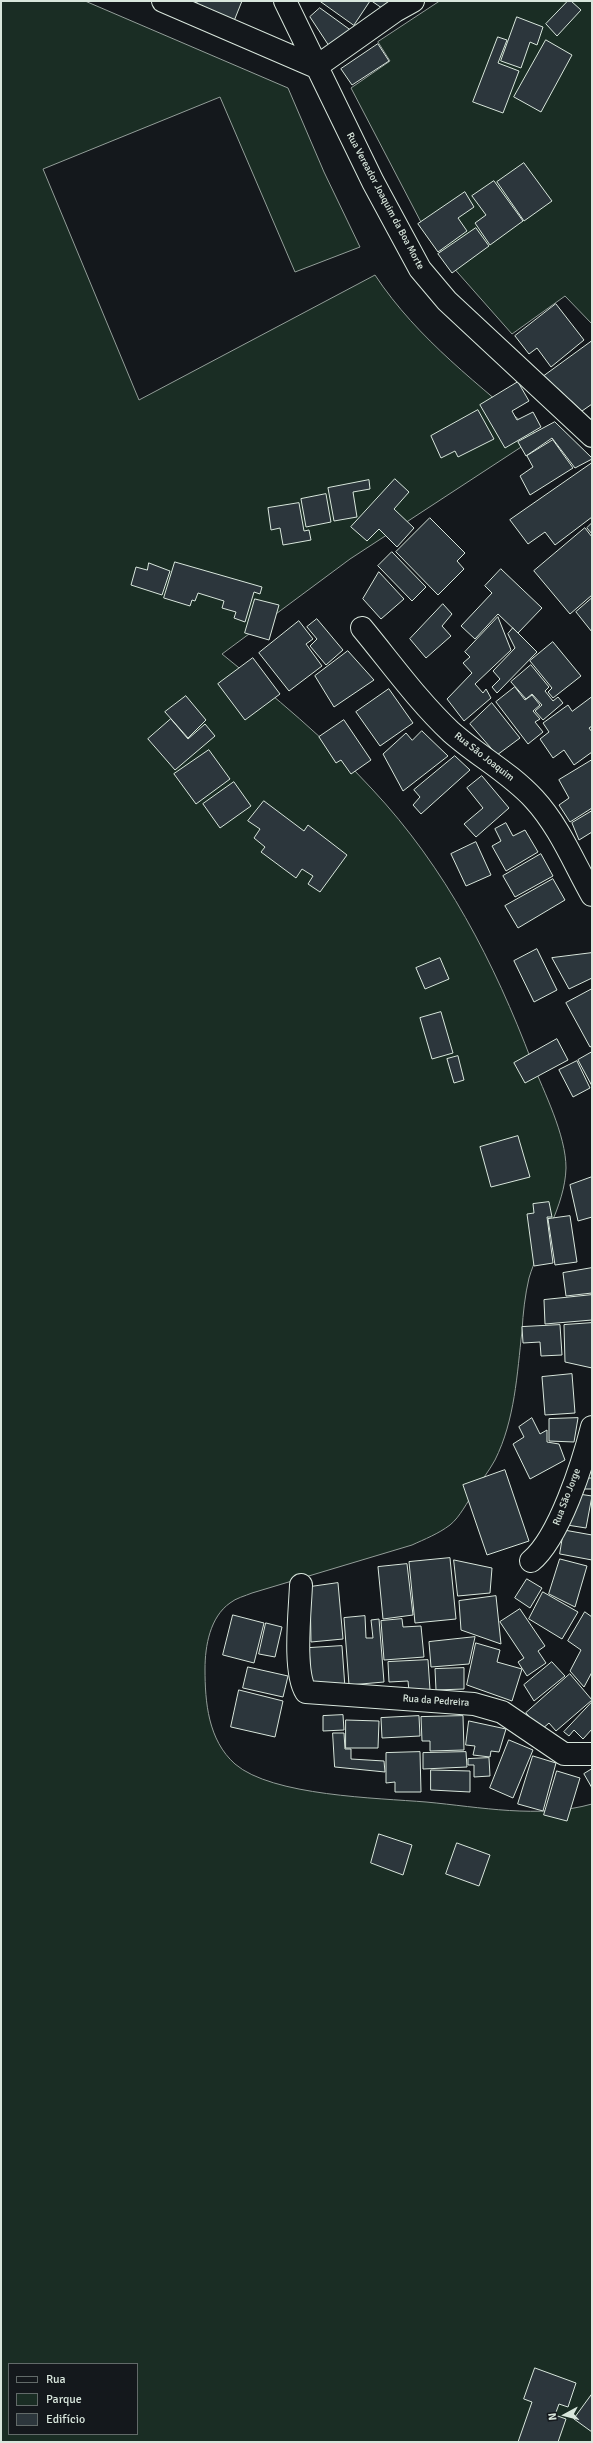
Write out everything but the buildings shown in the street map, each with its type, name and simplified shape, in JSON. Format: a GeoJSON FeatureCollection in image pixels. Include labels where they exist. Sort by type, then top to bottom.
{"type":"FeatureCollection","features":[{"type":"Feature","properties":{"kind":"street"},"geometry":{"type":"LineString","coordinates":[[163,1],[316,67],[395,11],[413,1]]}},
{"type":"Feature","properties":{"kind":"street","name":"Rua Vereador Joaquim da Boa Morte"},"geometry":{"type":"LineString","coordinates":[[286,1],[316,67],[373,182],[420,269],[452,306],[592,436]]}},
{"type":"Feature","properties":{"kind":"street","name":"Rua São Joaquim"},"geometry":{"type":"LineString","coordinates":[[362,628],[450,730],[469,747],[513,779],[534,799],[557,831],[592,895]]}},
{"type":"Feature","properties":{"kind":"street","name":"Rua São Jorge"},"geometry":{"type":"LineString","coordinates":[[530,1561],[545,1546],[563,1511],[592,1427]]}},
{"type":"Feature","properties":{"kind":"street","name":"Rua da Pedreira"},"geometry":{"type":"LineString","coordinates":[[301,1585],[299,1670],[301,1684],[306,1692],[313,1694],[474,1704],[502,1712],[564,1754],[592,1754]]}},
{"type":"Feature","properties":{"kind":"green space"},"geometry":{"type":"Polygon","coordinates":[[[1,1],[85,1],[288,88],[324,172],[360,247],[295,272],[220,97],[43,169],[139,400],[375,275],[410,320],[430,341],[472,380],[538,436],[350,559],[222,654],[300,719],[337,753],[399,819],[423,851],[466,918],[501,988],[548,1100],[562,1142],[566,1168],[565,1182],[557,1210],[534,1264],[526,1291],[517,1380],[507,1429],[495,1460],[460,1514],[450,1525],[412,1545],[252,1593],[232,1601],[218,1616],[210,1633],[205,1660],[205,1682],[207,1707],[219,1744],[235,1764],[252,1775],[274,1783],[326,1794],[426,1802],[488,1809],[551,1811],[592,1804],[592,2442],[1,2442],[1,1]]]}},
{"type":"Feature","properties":{"kind":"green space"},"geometry":{"type":"Polygon","coordinates":[[[440,1],[592,1],[592,324],[565,296],[512,334],[451,265],[423,226],[351,88],[390,61],[378,42],[440,1]]]}}]}
